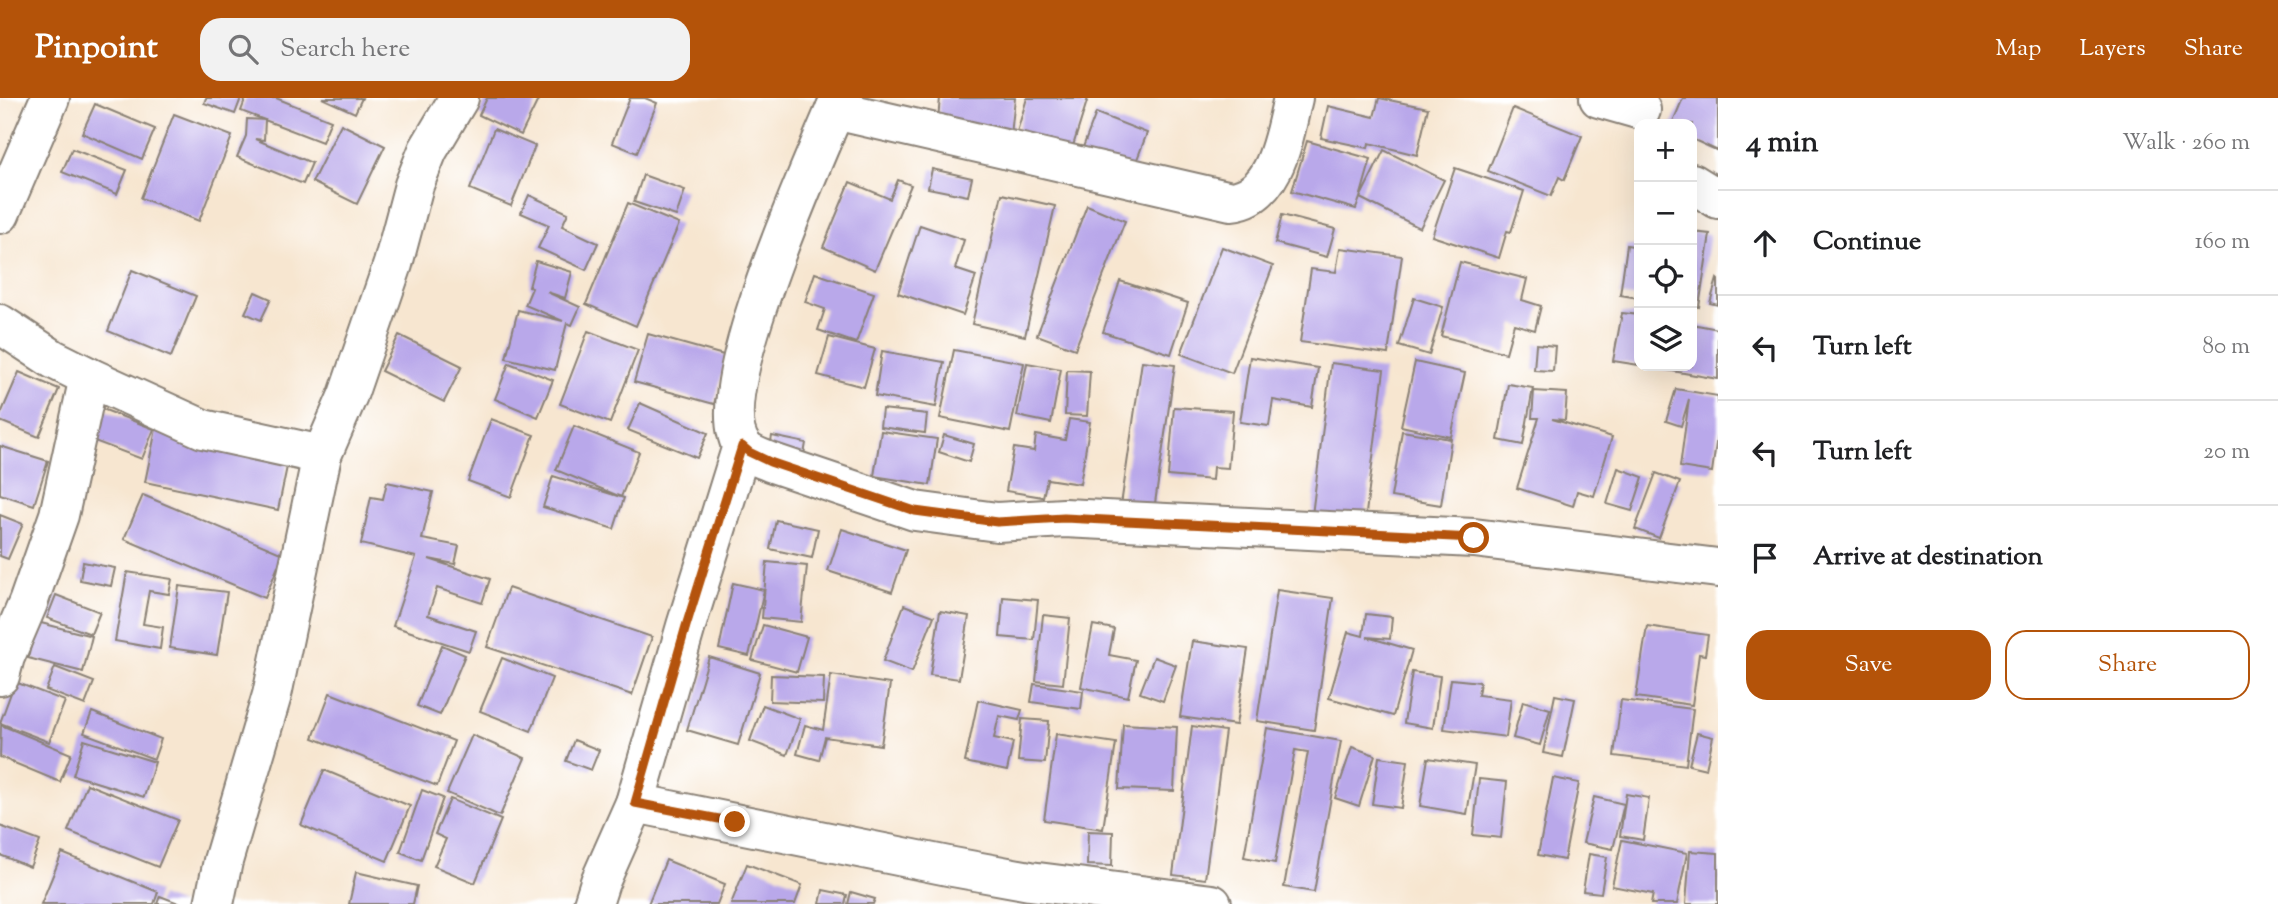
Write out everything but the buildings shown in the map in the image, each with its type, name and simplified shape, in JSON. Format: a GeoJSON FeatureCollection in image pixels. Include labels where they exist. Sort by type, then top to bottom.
{"type":"FeatureCollection","features":[{"type":"Feature","properties":{"kind":"street"},"geometry":{"type":"LineString","coordinates":[[0,214],[50,98]]}},
{"type":"Feature","properties":{"kind":"street"},"geometry":{"type":"LineString","coordinates":[[214,904],[223,862],[272,695],[322,455],[348,395],[393,264],[414,185],[428,150],[459,98]]}},
{"type":"Feature","properties":{"kind":"street"},"geometry":{"type":"LineString","coordinates":[[593,904],[635,803],[742,446],[734,416],[738,371],[766,281],[838,104],[1231,201],[1246,199],[1255,193],[1273,170],[1293,98]]}},
{"type":"Feature","properties":{"kind":"street"},"geometry":{"type":"LineString","coordinates":[[1599,98],[1642,111]]}},
{"type":"Feature","properties":{"kind":"street"},"geometry":{"type":"LineString","coordinates":[[1697,186],[1718,200]]}},
{"type":"Feature","properties":{"kind":"street"},"geometry":{"type":"LineString","coordinates":[[0,324],[53,359],[203,429],[322,455]]}},
{"type":"Feature","properties":{"kind":"street"},"geometry":{"type":"LineString","coordinates":[[0,676],[59,515],[89,377]]}},
{"type":"Feature","properties":{"kind":"street"},"geometry":{"type":"LineString","coordinates":[[742,446],[770,462],[915,511],[997,522],[1064,518],[1474,538],[1718,568]]}},
{"type":"Feature","properties":{"kind":"street"},"geometry":{"type":"LineString","coordinates":[[635,803],[1004,876],[1212,904]]}},
{"type":"Feature","properties":{"kind":"route"},"geometry":{"type":"LineString","coordinates":[[735,822],[635,803],[742,446],[770,462],[915,511],[997,522],[1064,518],[1474,538]]}}]}
